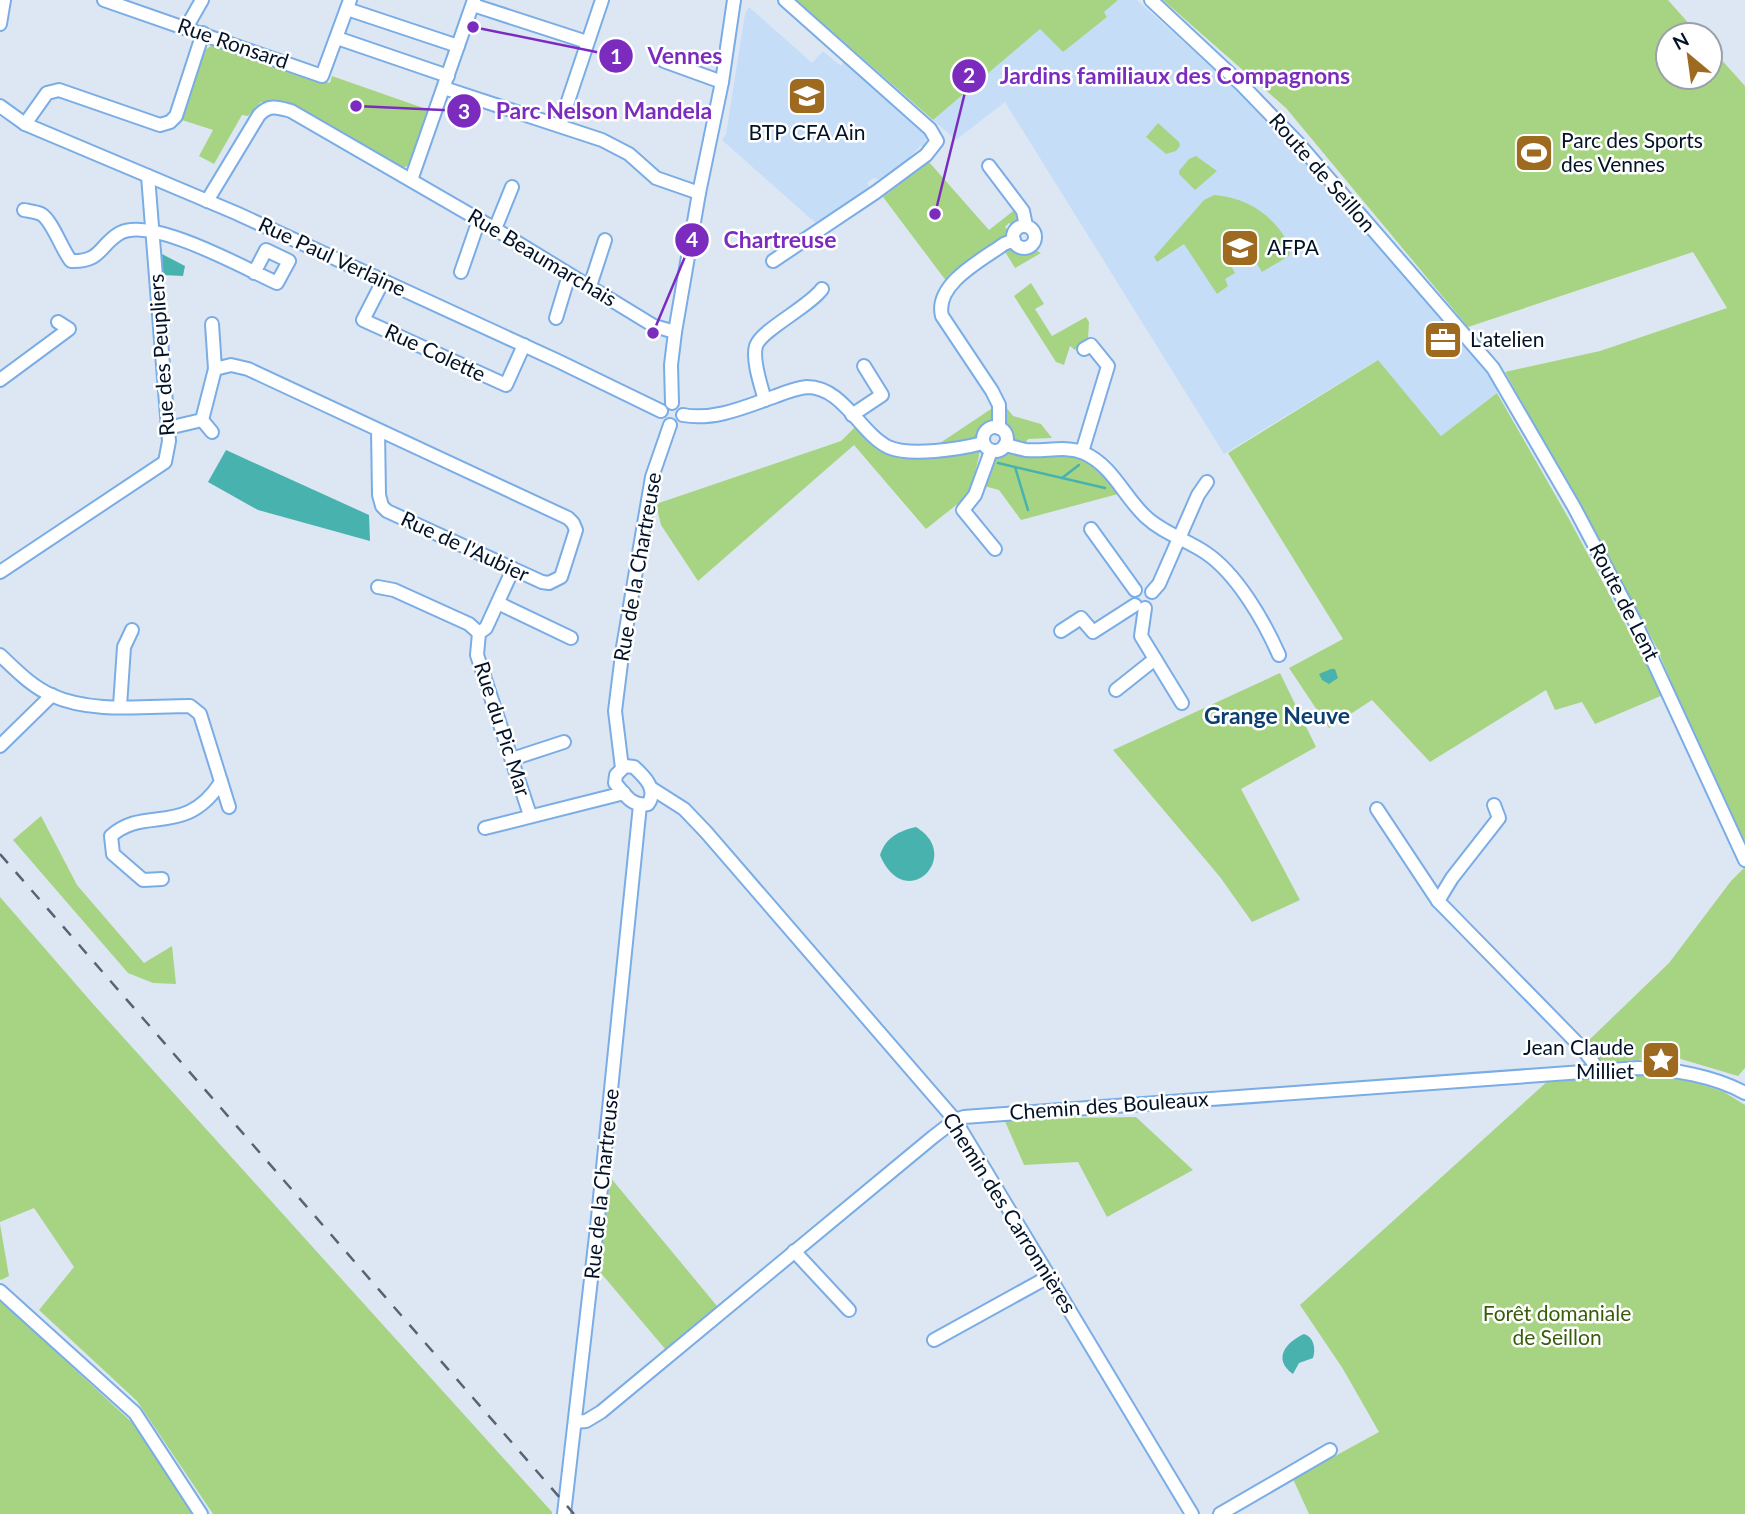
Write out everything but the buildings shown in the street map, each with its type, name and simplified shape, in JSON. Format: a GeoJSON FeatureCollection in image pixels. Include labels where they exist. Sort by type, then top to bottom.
{"type":"FeatureCollection","features":[{"type":"Feature","properties":{"kind":"street"},"geometry":{"type":"LineString","coordinates":[[0,24],[4,0]]}},
{"type":"Feature","properties":{"kind":"street","name":"Rue Ronsard"},"geometry":{"type":"LineString","coordinates":[[104,0],[322,76],[337,38]]}},
{"type":"Feature","properties":{"kind":"street"},"geometry":{"type":"LineString","coordinates":[[187,28],[202,0]]}},
{"type":"Feature","properties":{"kind":"street"},"geometry":{"type":"LineString","coordinates":[[560,125],[602,0]]}},
{"type":"Feature","properties":{"kind":"street"},"geometry":{"type":"LineString","coordinates":[[673,402],[671,365],[675,332],[722,82],[734,0]]}},
{"type":"Feature","properties":{"kind":"street"},"geometry":{"type":"LineString","coordinates":[[773,261],[876,192],[926,155],[937,141],[930,129],[785,0]]}},
{"type":"Feature","properties":{"kind":"street","name":"Route de Seillon"},"geometry":{"type":"LineString","coordinates":[[1151,0],[1242,85],[1297,142],[1483,355]]}},
{"type":"Feature","properties":{"kind":"street"},"geometry":{"type":"LineString","coordinates":[[411,180],[473,3],[587,42]]}},
{"type":"Feature","properties":{"kind":"street"},"geometry":{"type":"LineString","coordinates":[[458,46],[349,4],[337,38],[562,128],[602,140],[629,154],[656,178],[699,193]]}},
{"type":"Feature","properties":{"kind":"street"},"geometry":{"type":"LineString","coordinates":[[25,124],[47,93],[59,90],[160,125],[170,122],[176,116],[203,33]]}},
{"type":"Feature","properties":{"kind":"street"},"geometry":{"type":"LineString","coordinates":[[664,61],[722,82]]}},
{"type":"Feature","properties":{"kind":"street","name":"Rue Paul Verlaine"},"geometry":{"type":"LineString","coordinates":[[1,107],[25,124],[206,201],[524,345],[661,411]]}},
{"type":"Feature","properties":{"kind":"street","name":"Rue Beaumarchais"},"geometry":{"type":"LineString","coordinates":[[206,201],[265,108],[275,107],[291,111],[495,229],[654,326],[675,332]]}},
{"type":"Feature","properties":{"kind":"street"},"geometry":{"type":"LineString","coordinates":[[989,166],[1023,211],[1026,226],[1034,232],[1039,243],[1026,247],[1019,246],[1014,240]]}},
{"type":"Feature","properties":{"kind":"street","name":"Rue des Peupliers"},"geometry":{"type":"LineString","coordinates":[[0,572],[165,463],[169,441],[148,176]]}},
{"type":"Feature","properties":{"kind":"street"},"geometry":{"type":"LineString","coordinates":[[495,229],[512,187]]}},
{"type":"Feature","properties":{"kind":"street"},"geometry":{"type":"LineString","coordinates":[[24,210],[40,214],[48,221],[71,261],[85,262],[99,254],[121,233],[153,232],[177,237],[254,273]]}},
{"type":"Feature","properties":{"kind":"street"},"geometry":{"type":"LineString","coordinates":[[461,272],[479,220]]}},
{"type":"Feature","properties":{"kind":"street"},"geometry":{"type":"LineString","coordinates":[[1014,240],[1016,230],[1026,226]]}},
{"type":"Feature","properties":{"kind":"street"},"geometry":{"type":"LineString","coordinates":[[590,286],[605,240]]}},
{"type":"Feature","properties":{"kind":"street"},"geometry":{"type":"LineString","coordinates":[[999,428],[999,405],[942,316],[940,307],[950,284],[1004,244],[1014,240]]}},
{"type":"Feature","properties":{"kind":"street"},"geometry":{"type":"LineString","coordinates":[[556,318],[569,275]]}},
{"type":"Feature","properties":{"kind":"street","name":"Rue Colette"},"geometry":{"type":"LineString","coordinates":[[383,281],[363,320],[504,390],[524,345]]}},
{"type":"Feature","properties":{"kind":"street"},"geometry":{"type":"LineString","coordinates":[[765,400],[757,370],[756,346],[764,336],[813,300],[822,289]]}},
{"type":"Feature","properties":{"kind":"street"},"geometry":{"type":"LineString","coordinates":[[0,380],[69,329],[58,322]]}},
{"type":"Feature","properties":{"kind":"street"},"geometry":{"type":"LineString","coordinates":[[202,419],[215,369],[212,324]]}},
{"type":"Feature","properties":{"kind":"street"},"geometry":{"type":"LineString","coordinates":[[1082,452],[1108,366],[1091,345],[1084,349]]}},
{"type":"Feature","properties":{"kind":"street","name":"Route de Lent"},"geometry":{"type":"LineString","coordinates":[[1483,355],[1567,495],[1636,625],[1745,860]]}},
{"type":"Feature","properties":{"kind":"street","name":"Rue de l'Aubier"},"geometry":{"type":"LineString","coordinates":[[215,369],[231,365],[248,369],[568,518],[576,530],[561,577],[556,581],[542,582],[387,511],[382,506],[377,430]]}},
{"type":"Feature","properties":{"kind":"street"},"geometry":{"type":"LineString","coordinates":[[852,415],[882,395],[864,366]]}},
{"type":"Feature","properties":{"kind":"street"},"geometry":{"type":"LineString","coordinates":[[683,415],[711,416],[734,411],[808,387],[821,390],[839,401],[879,441],[898,450],[987,447],[999,450],[1005,445],[1007,437],[999,428],[993,427],[986,431],[987,447],[975,495],[963,510],[995,549]]}},
{"type":"Feature","properties":{"kind":"street"},"geometry":{"type":"LineString","coordinates":[[673,402],[679,405],[683,415],[677,424],[670,425],[661,418],[661,411],[665,405],[673,402]]}},
{"type":"Feature","properties":{"kind":"street"},"geometry":{"type":"LineString","coordinates":[[168,428],[202,419]]}},
{"type":"Feature","properties":{"kind":"street"},"geometry":{"type":"LineString","coordinates":[[202,419],[212,432]]}},
{"type":"Feature","properties":{"kind":"street","name":"Rue de la Chartreuse"},"geometry":{"type":"LineString","coordinates":[[628,767],[615,711],[648,498],[658,456],[670,425]]}},
{"type":"Feature","properties":{"kind":"street"},"geometry":{"type":"LineString","coordinates":[[1005,445],[1028,450],[1082,452],[1097,461],[1146,517],[1206,553],[1225,569],[1268,630],[1279,655]]}},
{"type":"Feature","properties":{"kind":"street"},"geometry":{"type":"LineString","coordinates":[[1060,631],[1081,618],[1093,632],[1140,606],[1152,603],[1152,592],[1160,584],[1206,482]]}},
{"type":"Feature","properties":{"kind":"street"},"geometry":{"type":"LineString","coordinates":[[1091,529],[1135,590]]}},
{"type":"Feature","properties":{"kind":"street","name":"Rue du Pic Mar"},"geometry":{"type":"LineString","coordinates":[[513,569],[486,628],[479,632],[477,655],[530,816]]}},
{"type":"Feature","properties":{"kind":"street"},"geometry":{"type":"LineString","coordinates":[[378,587],[394,590],[469,624],[479,632]]}},
{"type":"Feature","properties":{"kind":"street"},"geometry":{"type":"LineString","coordinates":[[1135,590],[1145,587],[1152,592]]}},
{"type":"Feature","properties":{"kind":"street"},"geometry":{"type":"LineString","coordinates":[[1135,590],[1132,597],[1140,606],[1141,636],[1182,703]]}},
{"type":"Feature","properties":{"kind":"street"},"geometry":{"type":"LineString","coordinates":[[498,603],[571,638]]}},
{"type":"Feature","properties":{"kind":"street"},"geometry":{"type":"LineString","coordinates":[[120,706],[124,647],[132,630]]}},
{"type":"Feature","properties":{"kind":"street"},"geometry":{"type":"LineString","coordinates":[[0,655],[27,680],[52,695],[93,706],[190,706],[200,714],[229,807]]}},
{"type":"Feature","properties":{"kind":"street"},"geometry":{"type":"LineString","coordinates":[[1116,690],[1155,659]]}},
{"type":"Feature","properties":{"kind":"street"},"geometry":{"type":"LineString","coordinates":[[0,746],[52,695]]}},
{"type":"Feature","properties":{"kind":"street"},"geometry":{"type":"LineString","coordinates":[[512,759],[564,742]]}},
{"type":"Feature","properties":{"kind":"street"},"geometry":{"type":"LineString","coordinates":[[628,767],[636,795],[616,775],[628,767]]}},
{"type":"Feature","properties":{"kind":"street"},"geometry":{"type":"LineString","coordinates":[[162,879],[144,880],[113,854],[110,836],[121,826],[177,817],[196,810],[211,797],[221,782]]}},
{"type":"Feature","properties":{"kind":"street"},"geometry":{"type":"LineString","coordinates":[[485,828],[580,804],[636,795]]}},
{"type":"Feature","properties":{"kind":"street","name":"Rue de la Chartreuse"},"geometry":{"type":"LineString","coordinates":[[564,1514],[637,854],[636,795]]}},
{"type":"Feature","properties":{"kind":"street","name":"Chemin des Carronnières"},"geometry":{"type":"LineString","coordinates":[[636,795],[684,809],[954,1120],[1192,1514]]}},
{"type":"Feature","properties":{"kind":"street"},"geometry":{"type":"LineString","coordinates":[[1438,901],[1452,878],[1499,818],[1494,805]]}},
{"type":"Feature","properties":{"kind":"street"},"geometry":{"type":"LineString","coordinates":[[1377,809],[1438,901],[1582,1048],[1593,1062],[1595,1071]]}},
{"type":"Feature","properties":{"kind":"street","name":"Chemin des Bouleaux"},"geometry":{"type":"LineString","coordinates":[[954,1120],[1000,1113],[1656,1068],[1735,1087],[1745,1093]]}},
{"type":"Feature","properties":{"kind":"street"},"geometry":{"type":"LineString","coordinates":[[575,1422],[586,1421],[601,1412],[954,1120]]}},
{"type":"Feature","properties":{"kind":"street"},"geometry":{"type":"LineString","coordinates":[[794,1251],[849,1310]]}},
{"type":"Feature","properties":{"kind":"street"},"geometry":{"type":"LineString","coordinates":[[934,1340],[1050,1276]]}},
{"type":"Feature","properties":{"kind":"street"},"geometry":{"type":"LineString","coordinates":[[0,1291],[135,1413],[201,1514]]}},
{"type":"Feature","properties":{"kind":"street"},"geometry":{"type":"LineString","coordinates":[[1220,1514],[1330,1450]]}},
{"type":"Feature","properties":{"kind":"shaded area","name":"AFPA"},"geometry":{"type":"Polygon","coordinates":[[[1118,0],[1137,0],[1287,137],[1498,384],[1497,393],[1441,436],[1377,360],[1224,454],[1005,102],[956,140],[933,120],[1040,28],[1063,51],[1107,17],[1103,12],[1118,0]]]}},
{"type":"Feature","properties":{"kind":"shaded area","name":"BTP CFA Ain"},"geometry":{"type":"Polygon","coordinates":[[[749,7],[812,63],[823,51],[841,66],[844,62],[926,136],[925,149],[920,146],[911,159],[882,180],[873,178],[867,183],[869,186],[862,195],[819,226],[722,140],[726,134],[745,14],[749,7]]]}},
{"type":"Feature","properties":{"kind":"shaded area"},"geometry":{"type":"Polygon","coordinates":[[[162,254],[185,266],[183,276],[163,275],[162,254]]]}},
{"type":"Feature","properties":{"kind":"shaded area"},"geometry":{"type":"Polygon","coordinates":[[[226,450],[369,515],[370,541],[258,510],[208,482],[226,450]]]}},
{"type":"Feature","properties":{"kind":"shaded area"},"geometry":{"type":"Polygon","coordinates":[[[1335,669],[1338,678],[1329,684],[1322,680],[1319,674],[1335,669]]]}},
{"type":"Feature","properties":{"kind":"shaded area"},"geometry":{"type":"Polygon","coordinates":[[[916,827],[929,839],[934,852],[932,864],[925,874],[915,880],[903,880],[891,872],[880,855],[894,836],[916,827]]]}},
{"type":"Feature","properties":{"kind":"shaded area"},"geometry":{"type":"Polygon","coordinates":[[[1304,1334],[1313,1344],[1313,1358],[1299,1363],[1293,1374],[1283,1363],[1284,1351],[1304,1334]]]}},
{"type":"Feature","properties":{"kind":"green space"},"geometry":{"type":"Polygon","coordinates":[[[796,0],[1118,0],[1104,12],[1107,17],[1063,52],[1040,29],[933,120],[796,0]]]}},
{"type":"Feature","properties":{"kind":"green space","name":"Parc des Sports des Vennes"},"geometry":{"type":"Polygon","coordinates":[[[1163,0],[1668,0],[1687,21],[1654,21],[1654,91],[1724,91],[1724,63],[1745,86],[1745,844],[1682,709],[1657,648],[1505,372],[1600,351],[1727,308],[1693,252],[1468,327],[1286,108],[1163,0]]]}},
{"type":"Feature","properties":{"kind":"green space"},"geometry":{"type":"Polygon","coordinates":[[[215,43],[330,83],[332,76],[429,110],[411,165],[401,168],[287,102],[261,102],[248,116],[242,115],[214,164],[199,156],[213,130],[182,120],[202,52],[215,43]]]}},
{"type":"Feature","properties":{"kind":"green space"},"geometry":{"type":"Polygon","coordinates":[[[1158,123],[1179,142],[1180,146],[1176,151],[1166,154],[1146,137],[1158,123]]]}},
{"type":"Feature","properties":{"kind":"green space"},"geometry":{"type":"Polygon","coordinates":[[[1196,156],[1217,171],[1195,190],[1179,171],[1189,159],[1196,156]]]}},
{"type":"Feature","properties":{"kind":"green space"},"geometry":{"type":"Polygon","coordinates":[[[929,162],[989,230],[1017,208],[1020,214],[1014,227],[1009,223],[1005,227],[1010,232],[1006,237],[947,282],[883,197],[929,162]]]}},
{"type":"Feature","properties":{"kind":"green space"},"geometry":{"type":"Polygon","coordinates":[[[1214,195],[1239,200],[1260,211],[1277,227],[1291,248],[1289,256],[1262,272],[1246,246],[1226,257],[1235,273],[1225,279],[1228,286],[1217,294],[1184,244],[1157,262],[1154,257],[1204,200],[1214,195]]]}},
{"type":"Feature","properties":{"kind":"green space"},"geometry":{"type":"Polygon","coordinates":[[[1008,248],[1041,253],[1015,268],[1004,250],[1008,248]]]}},
{"type":"Feature","properties":{"kind":"green space"},"geometry":{"type":"Polygon","coordinates":[[[1031,283],[1044,304],[1035,309],[1052,336],[1086,317],[1089,322],[1088,339],[1075,350],[1070,346],[1064,365],[1056,362],[1014,296],[1031,283]]]}},
{"type":"Feature","properties":{"kind":"green space"},"geometry":{"type":"Polygon","coordinates":[[[1378,360],[1441,436],[1497,393],[1569,519],[1663,695],[1595,724],[1582,702],[1555,710],[1546,690],[1430,762],[1372,700],[1329,728],[1289,668],[1343,639],[1228,453],[1378,360]]]}},
{"type":"Feature","properties":{"kind":"green space"},"geometry":{"type":"Polygon","coordinates":[[[994,407],[995,420],[972,441],[940,443],[994,407]]]}},
{"type":"Feature","properties":{"kind":"green space"},"geometry":{"type":"Polygon","coordinates":[[[1006,407],[1013,416],[1041,424],[1052,438],[1028,439],[1024,445],[1015,442],[1005,423],[1006,407]]]}},
{"type":"Feature","properties":{"kind":"green space"},"geometry":{"type":"Polygon","coordinates":[[[856,426],[865,437],[881,448],[981,447],[975,473],[980,476],[975,490],[926,529],[854,445],[698,581],[661,525],[656,504],[841,441],[856,426]]]}},
{"type":"Feature","properties":{"kind":"green space"},"geometry":{"type":"Polygon","coordinates":[[[1010,453],[1025,456],[1071,456],[1097,469],[1118,494],[1021,520],[999,490],[984,486],[993,457],[1010,453]]]}},
{"type":"Feature","properties":{"kind":"green space"},"geometry":{"type":"Polygon","coordinates":[[[1280,673],[1316,747],[1241,789],[1300,900],[1252,922],[1220,877],[1113,750],[1280,673]]]}},
{"type":"Feature","properties":{"kind":"green space"},"geometry":{"type":"Polygon","coordinates":[[[41,816],[77,885],[144,963],[172,946],[176,984],[153,983],[128,973],[13,840],[41,816]]]}},
{"type":"Feature","properties":{"kind":"green space"},"geometry":{"type":"Polygon","coordinates":[[[1745,867],[1745,1068],[1738,1076],[1674,1057],[1599,1063],[1588,1041],[1669,963],[1731,881],[1745,867]]]}},
{"type":"Feature","properties":{"kind":"green space"},"geometry":{"type":"Polygon","coordinates":[[[0,897],[552,1514],[213,1514],[137,1401],[39,1310],[74,1267],[34,1208],[0,1222],[0,897]]]}},
{"type":"Feature","properties":{"kind":"green space","name":"Forêt domaniale de Seillon"},"geometry":{"type":"Polygon","coordinates":[[[1667,1072],[1724,1092],[1745,1105],[1745,1514],[1309,1514],[1293,1479],[1379,1432],[1343,1369],[1300,1305],[1550,1079],[1667,1072]]]}},
{"type":"Feature","properties":{"kind":"green space"},"geometry":{"type":"Polygon","coordinates":[[[1136,1117],[1193,1170],[1107,1217],[1078,1162],[1024,1165],[1004,1119],[1136,1117]]]}},
{"type":"Feature","properties":{"kind":"green space"},"geometry":{"type":"Polygon","coordinates":[[[610,1177],[717,1306],[666,1350],[600,1272],[610,1177]]]}},
{"type":"Feature","properties":{"kind":"green space"},"geometry":{"type":"Polygon","coordinates":[[[0,1224],[9,1276],[1,1280],[0,1279],[0,1224]]]}},
{"type":"Feature","properties":{"kind":"green space"},"geometry":{"type":"Polygon","coordinates":[[[0,1300],[139,1429],[194,1514],[0,1514],[0,1300]]]}},
{"type":"Feature","properties":{"kind":"waterway"},"geometry":{"type":"LineString","coordinates":[[998,463],[1105,488]]}},
{"type":"Feature","properties":{"kind":"waterway"},"geometry":{"type":"LineString","coordinates":[[1062,478],[1079,465]]}},
{"type":"Feature","properties":{"kind":"waterway"},"geometry":{"type":"LineString","coordinates":[[1015,467],[1028,510]]}},
{"type":"Feature","properties":{"kind":"railway"},"geometry":{"type":"LineString","coordinates":[[0,854],[574,1514]]}},
{"type":"Feature","properties":{"kind":"place","name":"Vennes"},"geometry":{"type":"Point","coordinates":[473,27]}},
{"type":"Feature","properties":{"kind":"place","name":"BTP CFA Ain"},"geometry":{"type":"Point","coordinates":[807,96]}},
{"type":"Feature","properties":{"kind":"place","name":"Parc Nelson Mandela"},"geometry":{"type":"Point","coordinates":[356,106]}},
{"type":"Feature","properties":{"kind":"place","name":"Parc des Sports des Vennes"},"geometry":{"type":"Point","coordinates":[1534,153]}},
{"type":"Feature","properties":{"kind":"place","name":"Jardins familiaux des Compagnons"},"geometry":{"type":"Point","coordinates":[935,214]}},
{"type":"Feature","properties":{"kind":"place","name":"AFPA"},"geometry":{"type":"Point","coordinates":[1240,248]}},
{"type":"Feature","properties":{"kind":"place","name":"Chartreuse"},"geometry":{"type":"Point","coordinates":[653,333]}},
{"type":"Feature","properties":{"kind":"place","name":"L'atelien"},"geometry":{"type":"Point","coordinates":[1443,340]}},
{"type":"Feature","properties":{"kind":"place","name":"Jean Claude Milliet"},"geometry":{"type":"Point","coordinates":[1661,1060]}},
{"type":"Feature","properties":{"kind":"district","name":"Grange Neuve"},"geometry":{"type":"Point","coordinates":[1277,716]}}]}
